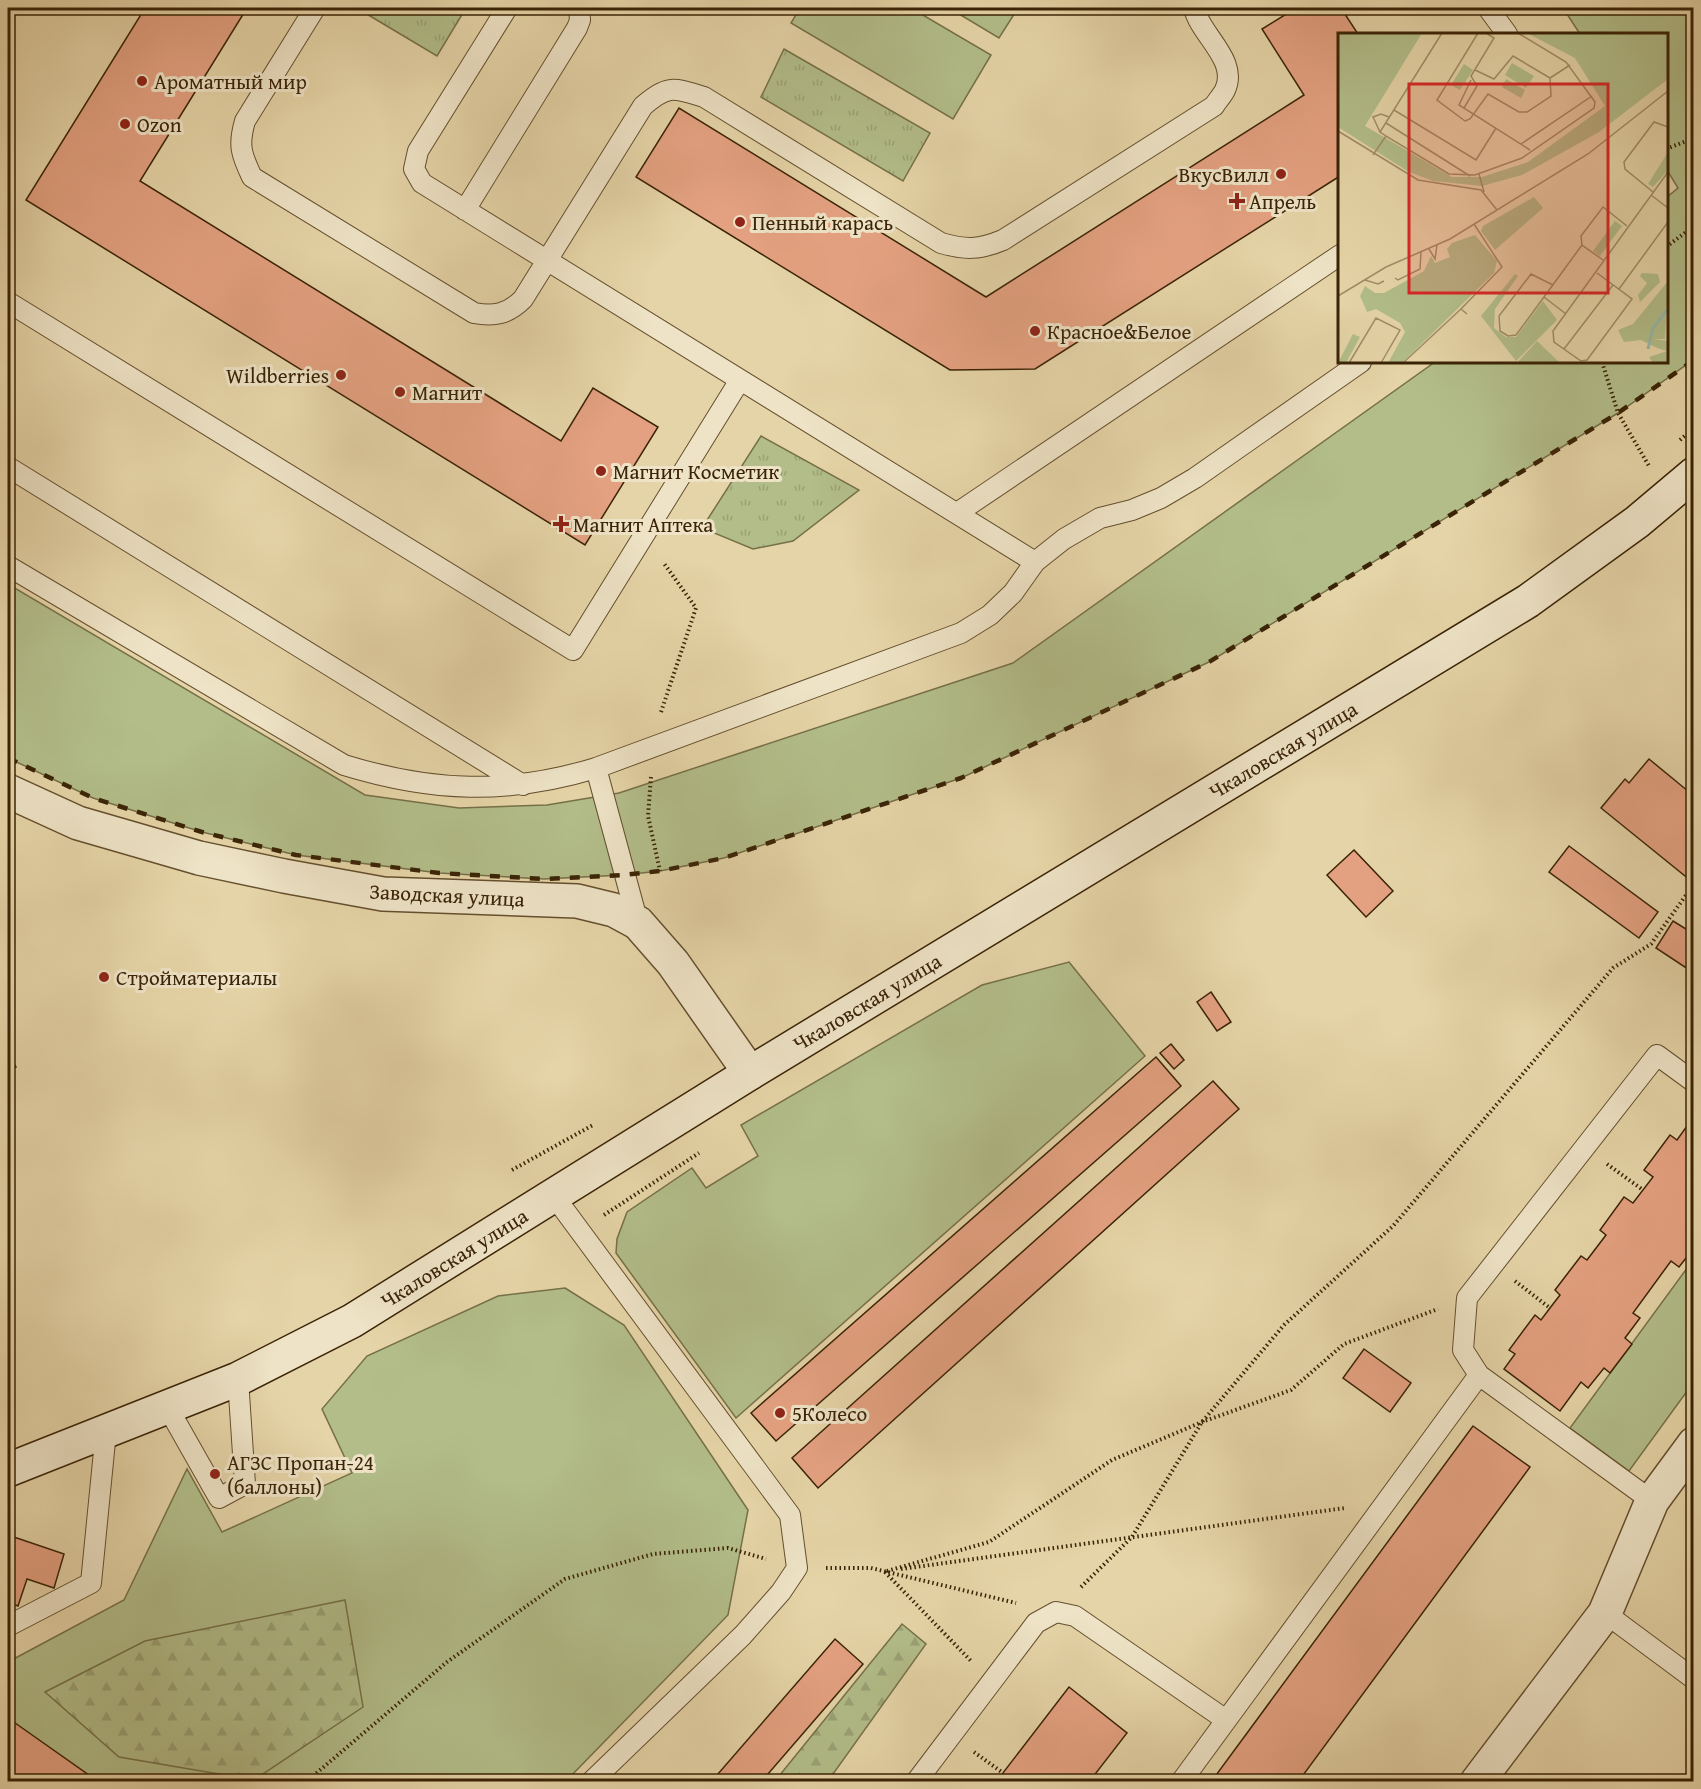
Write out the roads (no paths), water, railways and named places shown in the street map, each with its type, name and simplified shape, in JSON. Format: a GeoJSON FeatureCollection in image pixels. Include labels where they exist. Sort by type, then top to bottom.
{"type":"FeatureCollection","features":[{"type":"Feature","properties":{"kind":"main road","name":"Чкаловская улица"},"geometry":{"type":"LineString","coordinates":[[8,1470],[238,1379],[352,1321],[750,1073],[1528,601],[1637,522],[1694,474]]}},
{"type":"Feature","properties":{"kind":"main road","name":"Заводская улица"},"geometry":{"type":"LineString","coordinates":[[8,791],[78,823],[200,858],[284,876],[383,894],[577,901],[614,910],[638,923],[673,963],[750,1073]]}},
{"type":"Feature","properties":{"kind":"main road"},"geometry":{"type":"LineString","coordinates":[[1477,1782],[1605,1613],[1652,1501],[1694,1444]]}},
{"type":"Feature","properties":{"kind":"lane"},"geometry":{"type":"LineString","coordinates":[[315,8],[245,121],[240,137],[241,155],[252,177],[474,313],[487,316],[513,309],[523,300],[643,106],[657,94],[675,89],[704,97],[941,243],[961,249],[988,246],[1003,240],[1214,106],[1225,89],[1227,74],[1223,59],[1196,16],[1194,8]]}},
{"type":"Feature","properties":{"kind":"lane"},"geometry":{"type":"LineString","coordinates":[[507,8],[418,152],[414,169],[422,183],[1035,562]]}},
{"type":"Feature","properties":{"kind":"lane"},"geometry":{"type":"LineString","coordinates":[[465,210],[577,28],[580,20],[579,8]]}},
{"type":"Feature","properties":{"kind":"lane"},"geometry":{"type":"LineString","coordinates":[[1488,8],[1506,33]]}},
{"type":"Feature","properties":{"kind":"lane"},"geometry":{"type":"LineString","coordinates":[[957,513],[1338,256]]}},
{"type":"Feature","properties":{"kind":"lane"},"geometry":{"type":"LineString","coordinates":[[8,302],[573,650],[740,380]]}},
{"type":"Feature","properties":{"kind":"lane"},"geometry":{"type":"LineString","coordinates":[[8,566],[344,765],[385,778],[424,784],[461,788],[523,785],[559,779],[596,768],[961,633],[990,615],[1013,593],[1035,562],[1064,539],[1100,518],[1132,510],[1161,498],[1195,478],[1360,363]]}},
{"type":"Feature","properties":{"kind":"lane"},"geometry":{"type":"LineString","coordinates":[[8,467],[523,785]]}},
{"type":"Feature","properties":{"kind":"lane"},"geometry":{"type":"LineString","coordinates":[[596,768],[638,923]]}},
{"type":"Feature","properties":{"kind":"lane"},"geometry":{"type":"LineString","coordinates":[[1652,1501],[1479,1375],[1463,1350],[1467,1298],[1657,1055],[1694,1082]]}},
{"type":"Feature","properties":{"kind":"lane"},"geometry":{"type":"LineString","coordinates":[[554,1196],[790,1515],[797,1568],[781,1592],[742,1635],[591,1782]]}},
{"type":"Feature","properties":{"kind":"lane"},"geometry":{"type":"LineString","coordinates":[[1181,1782],[1479,1375]]}},
{"type":"Feature","properties":{"kind":"lane"},"geometry":{"type":"LineString","coordinates":[[168,1408],[219,1498],[245,1484],[238,1379]]}},
{"type":"Feature","properties":{"kind":"lane"},"geometry":{"type":"LineString","coordinates":[[8,1626],[91,1582],[106,1431]]}},
{"type":"Feature","properties":{"kind":"lane"},"geometry":{"type":"LineString","coordinates":[[916,1782],[1036,1623],[1056,1612],[1075,1616],[1226,1720]]}},
{"type":"Feature","properties":{"kind":"lane"},"geometry":{"type":"LineString","coordinates":[[1605,1613],[1694,1679]]}},
{"type":"Feature","properties":{"kind":"railway"},"geometry":{"type":"LineString","coordinates":[[8,758],[93,798],[202,832],[296,855],[439,873],[544,879],[660,871],[724,858],[961,778],[1209,662],[1618,413],[1694,360]]}},
{"type":"Feature","properties":{"kind":"place","name":"Ароматный мир"},"geometry":{"type":"Point","coordinates":[142,81]}},
{"type":"Feature","properties":{"kind":"place","name":"Ozon"},"geometry":{"type":"Point","coordinates":[125,124]}},
{"type":"Feature","properties":{"kind":"place","name":"ВкусВилл"},"geometry":{"type":"Point","coordinates":[1281,174]}},
{"type":"Feature","properties":{"kind":"place","name":"Апрель"},"geometry":{"type":"Point","coordinates":[1237,201]}},
{"type":"Feature","properties":{"kind":"place","name":"Пенный карась"},"geometry":{"type":"Point","coordinates":[740,222]}},
{"type":"Feature","properties":{"kind":"place","name":"Красное&Белое"},"geometry":{"type":"Point","coordinates":[1035,331]}},
{"type":"Feature","properties":{"kind":"place","name":"Wildberries"},"geometry":{"type":"Point","coordinates":[341,375]}},
{"type":"Feature","properties":{"kind":"place","name":"Магнит"},"geometry":{"type":"Point","coordinates":[400,392]}},
{"type":"Feature","properties":{"kind":"place","name":"Магнит Косметик"},"geometry":{"type":"Point","coordinates":[601,471]}},
{"type":"Feature","properties":{"kind":"place","name":"Магнит Аптека"},"geometry":{"type":"Point","coordinates":[561,524]}},
{"type":"Feature","properties":{"kind":"place","name":"Стройматериалы"},"geometry":{"type":"Point","coordinates":[104,977]}},
{"type":"Feature","properties":{"kind":"place","name":"5Колесо"},"geometry":{"type":"Point","coordinates":[780,1413]}},
{"type":"Feature","properties":{"kind":"place","name":"АГЗС Пропан-24 (баллоны)"},"geometry":{"type":"Point","coordinates":[215,1474]}}]}
